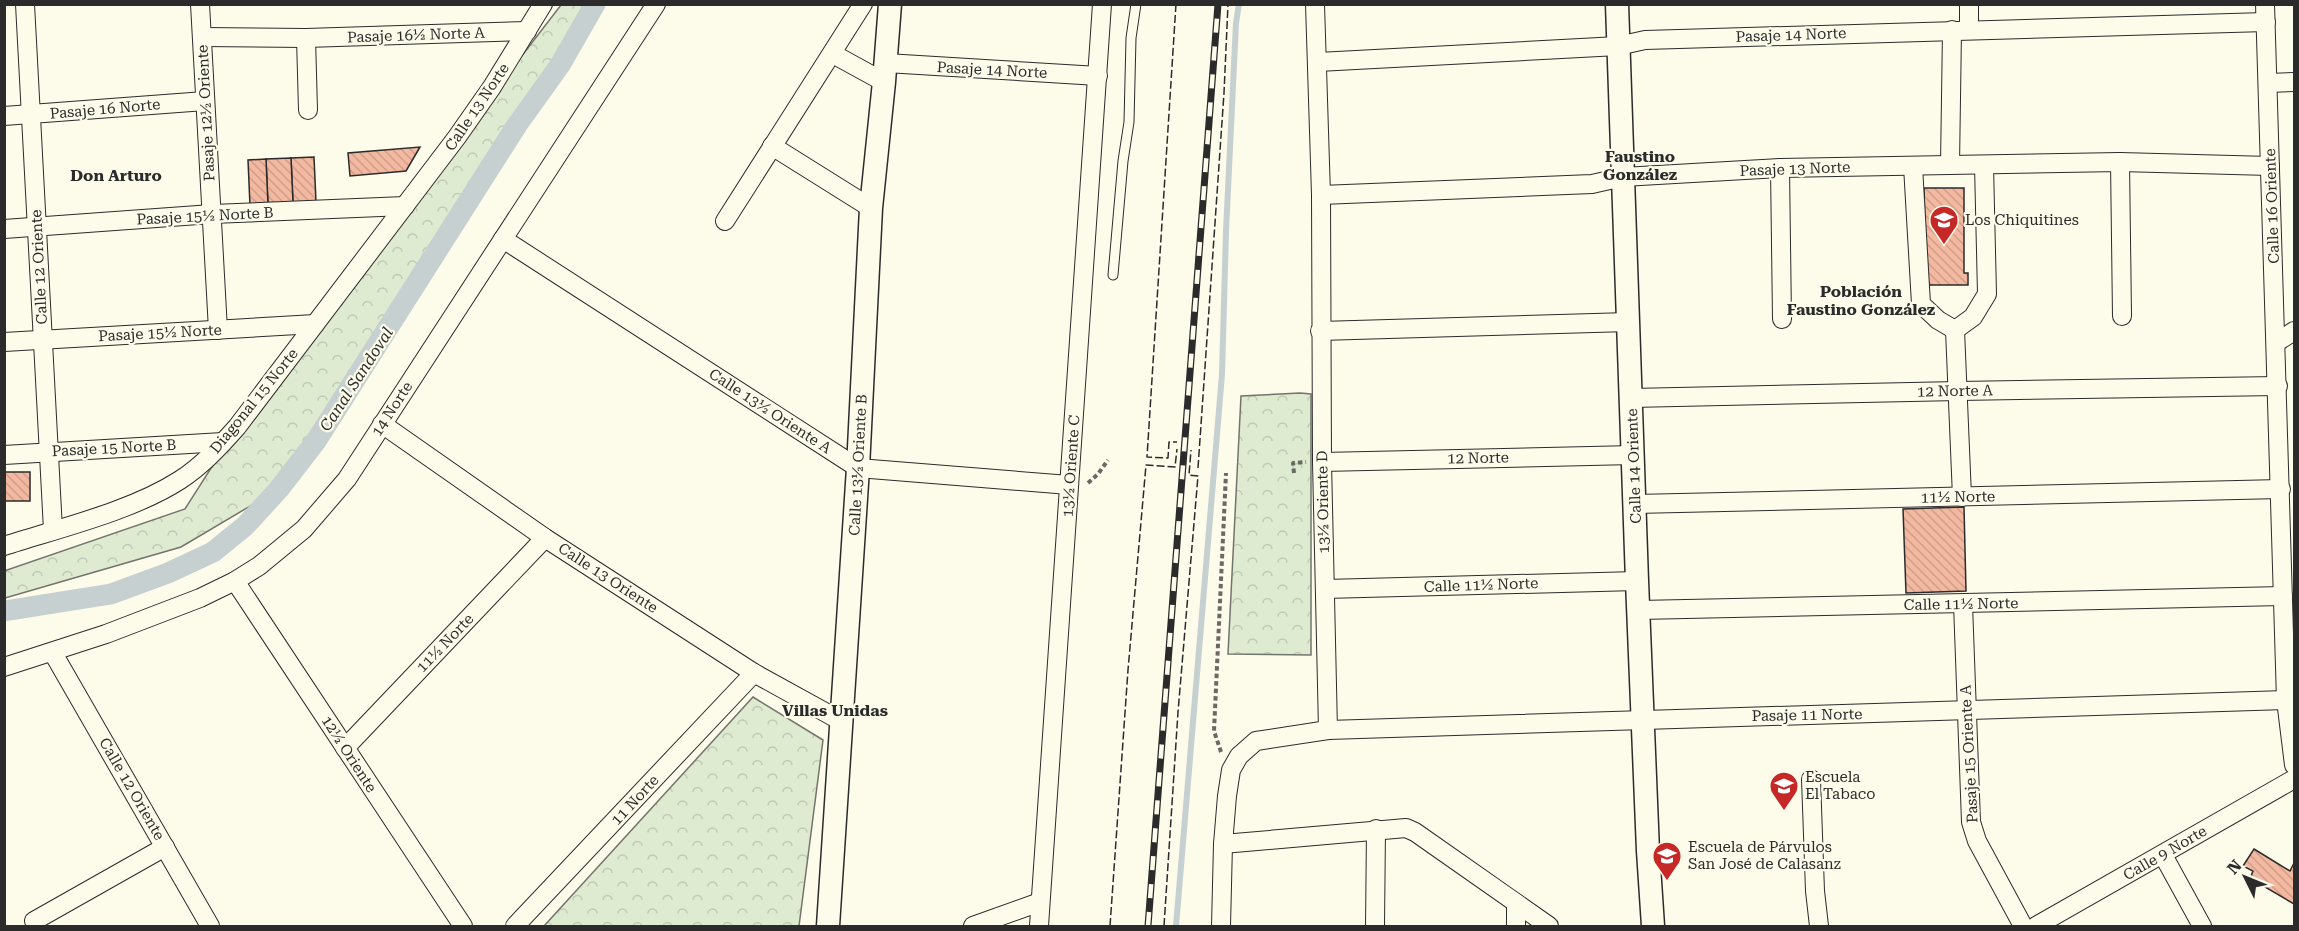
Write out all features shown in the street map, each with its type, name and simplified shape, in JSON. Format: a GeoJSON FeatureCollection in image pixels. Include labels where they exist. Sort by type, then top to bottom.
{"type":"FeatureCollection","features":[{"type":"Feature","properties":{"kind":"street","name":"Calle 12 Oriente"},"geometry":{"type":"LineString","coordinates":[[24,4],[53,530]]}},
{"type":"Feature","properties":{"kind":"street","name":"Pasaje 12½ Oriente"},"geometry":{"type":"LineString","coordinates":[[200,4],[218,330]]}},
{"type":"Feature","properties":{"kind":"street","name":"Calle 13 Norte"},"geometry":{"type":"LineString","coordinates":[[405,206],[469,121],[543,4]]}},
{"type":"Feature","properties":{"kind":"street","name":"14 Norte"},"geometry":{"type":"LineString","coordinates":[[4,667],[53,653],[159,615],[235,581],[282,549],[319,513],[347,479],[656,4]]}},
{"type":"Feature","properties":{"kind":"street"},"geometry":{"type":"LineString","coordinates":[[725,221],[863,4]]}},
{"type":"Feature","properties":{"kind":"street","name":"Calle 13½ Oriente B"},"geometry":{"type":"LineString","coordinates":[[828,927],[858,468],[871,208],[890,4]]}},
{"type":"Feature","properties":{"kind":"street","name":"13½ Oriente C"},"geometry":{"type":"LineString","coordinates":[[1039,927],[1102,4]]}},
{"type":"Feature","properties":{"kind":"street","name":"13½ Oriente D"},"geometry":{"type":"LineString","coordinates":[[1315,4],[1321,195],[1320,331],[1328,730]]}},
{"type":"Feature","properties":{"kind":"street","name":"Calle 14 Oriente"},"geometry":{"type":"LineString","coordinates":[[1617,4],[1637,581],[1653,927]]}},
{"type":"Feature","properties":{"kind":"street"},"geometry":{"type":"LineString","coordinates":[[1950,165],[1961,30],[1969,4]]}},
{"type":"Feature","properties":{"kind":"street","name":"Pasaje 14 Norte"},"geometry":{"type":"LineString","coordinates":[[1318,62],[1618,46],[1645,40],[1961,30],[2266,13]]}},
{"type":"Feature","properties":{"kind":"street","name":"Calle 16 Oriente"},"geometry":{"type":"LineString","coordinates":[[2266,13],[2286,700],[2295,765]]}},
{"type":"Feature","properties":{"kind":"street","name":"Pasaje 16½ Norte A"},"geometry":{"type":"LineString","coordinates":[[202,37],[306,38],[527,31]]}},
{"type":"Feature","properties":{"kind":"street"},"geometry":{"type":"LineString","coordinates":[[306,38],[308,110]]}},
{"type":"Feature","properties":{"kind":"street"},"geometry":{"type":"LineString","coordinates":[[833,54],[885,73]]}},
{"type":"Feature","properties":{"kind":"street","name":"Pasaje 14 Norte"},"geometry":{"type":"LineString","coordinates":[[885,73],[1098,76]]}},
{"type":"Feature","properties":{"kind":"street"},"geometry":{"type":"LineString","coordinates":[[2268,83],[2295,82]]}},
{"type":"Feature","properties":{"kind":"street","name":"Pasaje 16 Norte"},"geometry":{"type":"LineString","coordinates":[[4,116],[205,101]]}},
{"type":"Feature","properties":{"kind":"street"},"geometry":{"type":"LineString","coordinates":[[772,146],[871,208]]}},
{"type":"Feature","properties":{"kind":"street"},"geometry":{"type":"LineString","coordinates":[[2120,162],[2122,316]]}},
{"type":"Feature","properties":{"kind":"street","name":"Pasaje 13 Norte"},"geometry":{"type":"LineString","coordinates":[[1321,195],[1592,184],[1623,177],[1780,168],[2120,162],[2271,166]]}},
{"type":"Feature","properties":{"kind":"street"},"geometry":{"type":"LineString","coordinates":[[1955,330],[1973,317],[1987,294],[1984,165]]}},
{"type":"Feature","properties":{"kind":"street"},"geometry":{"type":"LineString","coordinates":[[1912,166],[1921,304],[1938,320],[1955,330]]}},
{"type":"Feature","properties":{"kind":"street"},"geometry":{"type":"LineString","coordinates":[[1780,168],[1782,319]]}},
{"type":"Feature","properties":{"kind":"street","name":"Pasaje 15½ Norte B"},"geometry":{"type":"LineString","coordinates":[[4,229],[212,214],[405,206]]}},
{"type":"Feature","properties":{"kind":"street","name":"Diagonal 15 Norte"},"geometry":{"type":"LineString","coordinates":[[4,546],[137,502],[159,492],[196,468],[223,442],[405,206]]}},
{"type":"Feature","properties":{"kind":"street","name":"Calle 13½ Oriente A"},"geometry":{"type":"LineString","coordinates":[[503,239],[858,468],[1069,485]]}},
{"type":"Feature","properties":{"kind":"street"},"geometry":{"type":"LineString","coordinates":[[1320,331],[1629,322]]}},
{"type":"Feature","properties":{"kind":"street","name":"Pasaje 15½ Norte"},"geometry":{"type":"LineString","coordinates":[[4,342],[315,324]]}},
{"type":"Feature","properties":{"kind":"street"},"geometry":{"type":"LineString","coordinates":[[1955,330],[1962,497]]}},
{"type":"Feature","properties":{"kind":"street"},"geometry":{"type":"LineString","coordinates":[[2277,342],[2295,332]]}},
{"type":"Feature","properties":{"kind":"street","name":"12 Norte A"},"geometry":{"type":"LineString","coordinates":[[1631,398],[2278,386]]}},
{"type":"Feature","properties":{"kind":"street","name":"Calle 16 Oriente"},"geometry":{"type":"LineString","coordinates":[[2279,407],[2295,437]]}},
{"type":"Feature","properties":{"kind":"street","name":"Calle 13 Oriente"},"geometry":{"type":"LineString","coordinates":[[382,424],[545,538],[754,673],[841,721]]}},
{"type":"Feature","properties":{"kind":"street","name":"Pasaje 15 Norte B"},"geometry":{"type":"LineString","coordinates":[[4,454],[223,442]]}},
{"type":"Feature","properties":{"kind":"street","name":"12 Norte"},"geometry":{"type":"LineString","coordinates":[[1322,462],[1634,455]]}},
{"type":"Feature","properties":{"kind":"street","name":"11½ Norte"},"geometry":{"type":"LineString","coordinates":[[1635,504],[2281,489]]}},
{"type":"Feature","properties":{"kind":"street","name":"11½ Norte"},"geometry":{"type":"LineString","coordinates":[[345,748],[545,538]]}},
{"type":"Feature","properties":{"kind":"street","name":"12½ Oriente"},"geometry":{"type":"LineString","coordinates":[[235,581],[463,927]]}},
{"type":"Feature","properties":{"kind":"street","name":"Calle 11½ Norte"},"geometry":{"type":"LineString","coordinates":[[1325,589],[1637,581]]}},
{"type":"Feature","properties":{"kind":"street","name":"Calle 11½ Norte"},"geometry":{"type":"LineString","coordinates":[[1639,610],[2283,596]]}},
{"type":"Feature","properties":{"kind":"street","name":"Pasaje 15 Oriente A"},"geometry":{"type":"LineString","coordinates":[[1963,604],[1971,822],[1977,841],[2023,927]]}},
{"type":"Feature","properties":{"kind":"street","name":"Calle 12 Oriente"},"geometry":{"type":"LineString","coordinates":[[53,653],[210,927]]}},
{"type":"Feature","properties":{"kind":"street","name":"11 Norte"},"geometry":{"type":"LineString","coordinates":[[515,927],[754,673]]}},
{"type":"Feature","properties":{"kind":"street","name":"Pasaje 11 Norte"},"geometry":{"type":"LineString","coordinates":[[1328,730],[2286,700]]}},
{"type":"Feature","properties":{"kind":"street"},"geometry":{"type":"LineString","coordinates":[[1221,927],[1223,844],[1231,770],[1239,756],[1256,741],[1328,730]]}},
{"type":"Feature","properties":{"kind":"street"},"geometry":{"type":"LineString","coordinates":[[1811,779],[1815,891],[1819,927]]}},
{"type":"Feature","properties":{"kind":"street","name":"Calle 9 Norte"},"geometry":{"type":"LineString","coordinates":[[2036,927],[2068,918],[2163,855],[2295,779]]}},
{"type":"Feature","properties":{"kind":"street"},"geometry":{"type":"LineString","coordinates":[[1223,844],[1400,827],[1410,829],[1549,927]]}},
{"type":"Feature","properties":{"kind":"street"},"geometry":{"type":"LineString","coordinates":[[1375,927],[1376,829]]}},
{"type":"Feature","properties":{"kind":"street"},"geometry":{"type":"LineString","coordinates":[[33,921],[165,847]]}},
{"type":"Feature","properties":{"kind":"street"},"geometry":{"type":"LineString","coordinates":[[2163,855],[2202,927]]}},
{"type":"Feature","properties":{"kind":"street"},"geometry":{"type":"LineString","coordinates":[[973,927],[1040,902]]}},
{"type":"Feature","properties":{"kind":"street"},"geometry":{"type":"LineString","coordinates":[[1516,903],[1516,927]]}},
{"type":"Feature","properties":{"kind":"lane"},"geometry":{"type":"LineString","coordinates":[[1113,274],[1123,161],[1129,122],[1131,38],[1136,4]]}},
{"type":"Feature","properties":{"kind":"path"},"geometry":{"type":"LineString","coordinates":[[1069,485],[1086,484],[1098,474],[1108,460]]}},
{"type":"Feature","properties":{"kind":"path"},"geometry":{"type":"LineString","coordinates":[[1226,473],[1214,731],[1222,755],[1231,770]]}},
{"type":"Feature","properties":{"kind":"green space"},"geometry":{"type":"Polygon","coordinates":[[[561,5],[594,5],[279,489],[181,547],[5,598],[4,571],[185,509],[243,418],[561,5]]]}},
{"type":"Feature","properties":{"kind":"green space"},"geometry":{"type":"Polygon","coordinates":[[[1311,394],[1311,655],[1228,654],[1241,396],[1311,394]]]}},
{"type":"Feature","properties":{"kind":"green space"},"geometry":{"type":"Polygon","coordinates":[[[753,697],[823,740],[799,926],[544,926],[753,697]]]}},
{"type":"Feature","properties":{"kind":"building"},"geometry":{"type":"Polygon","coordinates":[[[420,147],[406,171],[350,176],[348,153],[420,147]]]}},
{"type":"Feature","properties":{"kind":"building"},"geometry":{"type":"Polygon","coordinates":[[[314,157],[316,202],[293,203],[291,158],[314,157]]]}},
{"type":"Feature","properties":{"kind":"building"},"geometry":{"type":"Polygon","coordinates":[[[291,158],[293,203],[268,205],[266,159],[291,158]]]}},
{"type":"Feature","properties":{"kind":"building"},"geometry":{"type":"Polygon","coordinates":[[[266,159],[268,205],[250,206],[248,160],[266,159]]]}},
{"type":"Feature","properties":{"kind":"building","name":"Los Chiquitines"},"geometry":{"type":"Polygon","coordinates":[[[1924,188],[1964,188],[1964,273],[1968,273],[1968,285],[1926,285],[1924,188]],[[1941,213],[1937,214],[1938,225],[1941,225],[1941,213]]]}},
{"type":"Feature","properties":{"kind":"building"},"geometry":{"type":"Polygon","coordinates":[[[5,472],[30,472],[30,501],[5,501],[5,472]]]}},
{"type":"Feature","properties":{"kind":"building"},"geometry":{"type":"Polygon","coordinates":[[[1964,507],[1966,591],[1906,593],[1903,509],[1964,507]]]}},
{"type":"Feature","properties":{"kind":"building"},"geometry":{"type":"Polygon","coordinates":[[[2254,849],[2290,871],[2294,863],[2294,904],[2253,880],[2251,876],[2253,871],[2243,866],[2254,849]]]}},
{"type":"Feature","properties":{"kind":"waterway","name":"Canal Sandoval"},"geometry":{"type":"LineString","coordinates":[[4,611],[111,594],[168,573],[213,552],[245,526],[279,489],[316,441],[517,125],[560,65],[595,4]]}},
{"type":"Feature","properties":{"kind":"waterway"},"geometry":{"type":"LineString","coordinates":[[1176,926],[1222,374],[1226,231],[1236,23],[1239,4]]}},
{"type":"Feature","properties":{"kind":"railway"},"geometry":{"type":"LineString","coordinates":[[1148,926],[1218,4]]}},
{"type":"Feature","properties":{"kind":"fence"},"geometry":{"type":"LineString","coordinates":[[1176,4],[1147,457],[1168,458],[1169,442],[1177,442]]}},
{"type":"Feature","properties":{"kind":"fence"},"geometry":{"type":"LineString","coordinates":[[1198,468],[1228,4]]}},
{"type":"Feature","properties":{"kind":"fence"},"geometry":{"type":"LineString","coordinates":[[1110,926],[1128,670],[1146,465],[1175,467],[1177,449]]}},
{"type":"Feature","properties":{"kind":"fence"},"geometry":{"type":"LineString","coordinates":[[1164,926],[1178,712],[1198,476],[1189,475],[1191,450]]}},
{"type":"Feature","properties":{"kind":"place","name":"Los Chiquitines"},"geometry":{"type":"Point","coordinates":[1944,246]}},
{"type":"Feature","properties":{"kind":"place","name":"Escuela El Tabaco"},"geometry":{"type":"Point","coordinates":[1784,812]}},
{"type":"Feature","properties":{"kind":"place","name":"Escuela de Párvulos San José de Calasanz"},"geometry":{"type":"Point","coordinates":[1667,882]}},
{"type":"Feature","properties":{"kind":"district","name":"Faustino González"},"geometry":{"type":"Point","coordinates":[1640,165]}},
{"type":"Feature","properties":{"kind":"district","name":"Don Arturo"},"geometry":{"type":"Point","coordinates":[116,175]}},
{"type":"Feature","properties":{"kind":"district","name":"Población Faustino González"},"geometry":{"type":"Point","coordinates":[1861,300]}},
{"type":"Feature","properties":{"kind":"district","name":"Villas Unidas"},"geometry":{"type":"Point","coordinates":[835,710]}}]}
